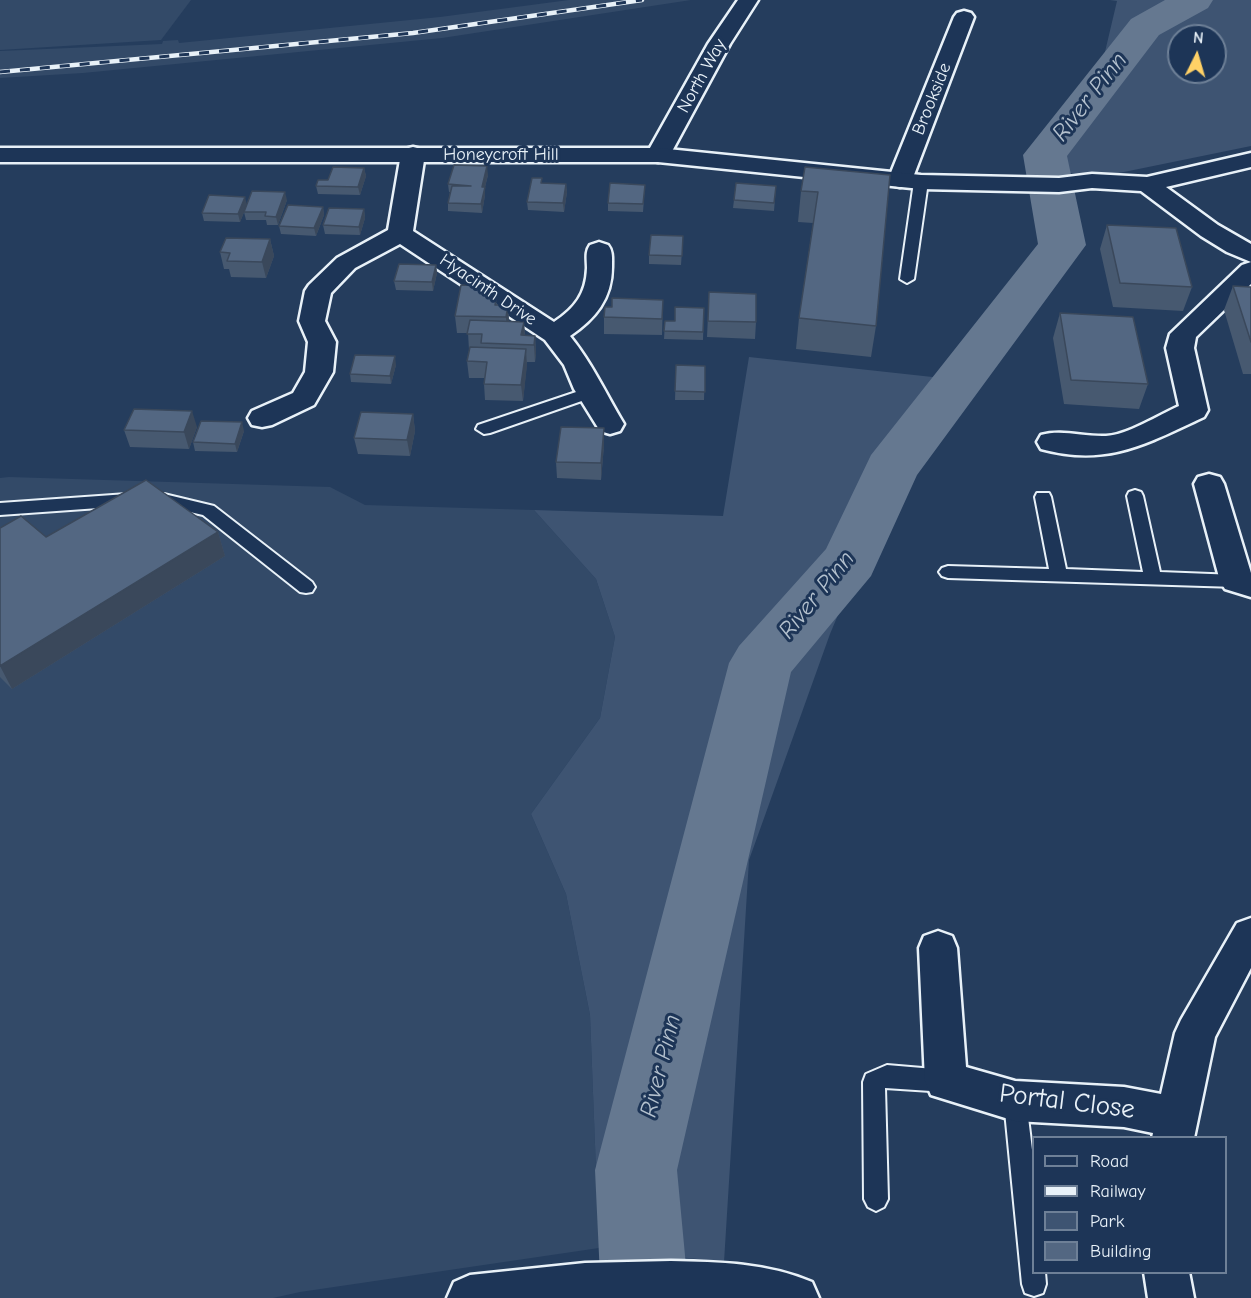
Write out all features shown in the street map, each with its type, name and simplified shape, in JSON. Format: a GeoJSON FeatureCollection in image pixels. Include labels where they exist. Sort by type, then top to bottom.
{"type":"FeatureCollection","features":[{"type":"Feature","properties":{"kind":"street","name":"North Way"},"geometry":{"type":"LineString","coordinates":[[658,155],[719,44],[748,0]]}},
{"type":"Feature","properties":{"kind":"street","name":"Brookside"},"geometry":{"type":"LineString","coordinates":[[910,181],[964,17]]}},
{"type":"Feature","properties":{"kind":"street"},"geometry":{"type":"LineString","coordinates":[[262,418],[304,399],[319,372],[322,342],[312,321],[318,291],[346,262],[400,234],[413,154]]}},
{"type":"Feature","properties":{"kind":"street","name":"Honeycroft Hill"},"geometry":{"type":"LineString","coordinates":[[0,155],[658,155],[910,181],[1059,185],[1092,181],[1147,183],[1251,160]]}},
{"type":"Feature","properties":{"kind":"street"},"geometry":{"type":"LineString","coordinates":[[1147,183],[1195,224],[1251,254]]}},
{"type":"Feature","properties":{"kind":"street","name":"Hyacinth Drive"},"geometry":{"type":"LineString","coordinates":[[400,234],[554,334],[577,363],[610,424]]}},
{"type":"Feature","properties":{"kind":"street"},"geometry":{"type":"LineString","coordinates":[[554,334],[589,308],[597,293],[600,270],[599,250]]}},
{"type":"Feature","properties":{"kind":"street"},"geometry":{"type":"LineString","coordinates":[[1051,442],[1106,446],[1125,442],[1194,410],[1180,348],[1183,334],[1251,270]]}},
{"type":"Feature","properties":{"kind":"street"},"geometry":{"type":"LineString","coordinates":[[1209,484],[1244,583]]}},
{"type":"Feature","properties":{"kind":"street"},"geometry":{"type":"LineString","coordinates":[[1175,1128],[1195,1033],[1251,934]]}},
{"type":"Feature","properties":{"kind":"street"},"geometry":{"type":"LineString","coordinates":[[938,948],[946,1081]]}},
{"type":"Feature","properties":{"kind":"street","name":"Portal Close"},"geometry":{"type":"LineString","coordinates":[[946,1081],[1015,1101],[1124,1107],[1175,1128]]}},
{"type":"Feature","properties":{"kind":"street"},"geometry":{"type":"LineString","coordinates":[[1166,1274],[1171,1298]]}},
{"type":"Feature","properties":{"kind":"street"},"geometry":{"type":"LineString","coordinates":[[470,1298],[616,1283],[766,1289],[796,1298]]}},
{"type":"Feature","properties":{"kind":"lane"},"geometry":{"type":"LineString","coordinates":[[907,279],[910,181]]}},
{"type":"Feature","properties":{"kind":"lane"},"geometry":{"type":"LineString","coordinates":[[484,429],[591,392]]}},
{"type":"Feature","properties":{"kind":"lane"},"geometry":{"type":"LineString","coordinates":[[1136,496],[1154,579]]}},
{"type":"Feature","properties":{"kind":"lane"},"geometry":{"type":"LineString","coordinates":[[1043,497],[1059,575]]}},
{"type":"Feature","properties":{"kind":"lane"},"geometry":{"type":"LineString","coordinates":[[0,509],[127,500],[164,500],[208,510],[306,587]]}},
{"type":"Feature","properties":{"kind":"lane"},"geometry":{"type":"LineString","coordinates":[[948,572],[1244,583]]}},
{"type":"Feature","properties":{"kind":"lane"},"geometry":{"type":"LineString","coordinates":[[876,1199],[874,1082],[887,1076],[946,1081]]}},
{"type":"Feature","properties":{"kind":"lane"},"geometry":{"type":"LineString","coordinates":[[1015,1101],[1032,1265]]}},
{"type":"Feature","properties":{"kind":"lane"},"geometry":{"type":"LineString","coordinates":[[1033,1274],[1034,1284]]}},
{"type":"Feature","properties":{"kind":"shaded area"},"geometry":{"type":"Polygon","coordinates":[[[0,0],[191,0],[161,40],[0,50],[0,0]]]}},
{"type":"Feature","properties":{"kind":"shaded area"},"geometry":{"type":"Polygon","coordinates":[[[569,0],[691,0],[442,38],[83,73],[0,78],[0,51],[162,44],[163,41],[178,40],[179,43],[440,17],[569,0]]]}},
{"type":"Feature","properties":{"kind":"shaded area"},"geometry":{"type":"Polygon","coordinates":[[[0,478],[330,487],[365,505],[534,510],[596,579],[615,637],[600,718],[531,814],[566,894],[590,1015],[599,1248],[300,1292],[273,1298],[0,1298],[0,478]]]}},
{"type":"Feature","properties":{"kind":"green space"},"geometry":{"type":"Polygon","coordinates":[[[1110,0],[1251,0],[1251,146],[1119,173],[1031,173],[1096,90],[1117,1],[1110,0]]]}},
{"type":"Feature","properties":{"kind":"green space"},"geometry":{"type":"Polygon","coordinates":[[[749,357],[960,380],[896,476],[830,634],[749,860],[724,1262],[599,1248],[590,1015],[566,894],[531,814],[600,718],[615,637],[596,579],[534,510],[723,516],[749,357]]]}},
{"type":"Feature","properties":{"kind":"building"},"geometry":{"type":"Polygon","coordinates":[[[454,165],[487,166],[481,204],[448,203],[452,186],[471,186],[448,184],[454,165]]]}},
{"type":"Feature","properties":{"kind":"building"},"geometry":{"type":"Polygon","coordinates":[[[333,167],[364,168],[358,187],[316,186],[318,180],[328,180],[333,167]]]}},
{"type":"Feature","properties":{"kind":"building"},"geometry":{"type":"Polygon","coordinates":[[[805,167],[890,175],[876,326],[799,318],[818,192],[801,191],[805,167]]]}},
{"type":"Feature","properties":{"kind":"building"},"geometry":{"type":"Polygon","coordinates":[[[532,178],[542,178],[541,183],[566,184],[563,203],[527,202],[532,178]]]}},
{"type":"Feature","properties":{"kind":"building"},"geometry":{"type":"Polygon","coordinates":[[[610,183],[645,185],[643,204],[608,203],[610,183]]]}},
{"type":"Feature","properties":{"kind":"building"},"geometry":{"type":"Polygon","coordinates":[[[736,183],[776,186],[774,203],[734,200],[736,183]]]}},
{"type":"Feature","properties":{"kind":"building"},"geometry":{"type":"Polygon","coordinates":[[[252,191],[285,192],[276,217],[265,216],[266,212],[244,212],[252,191]]]}},
{"type":"Feature","properties":{"kind":"building"},"geometry":{"type":"Polygon","coordinates":[[[209,195],[245,197],[238,214],[202,213],[209,195]]]}},
{"type":"Feature","properties":{"kind":"building"},"geometry":{"type":"Polygon","coordinates":[[[288,205],[323,207],[314,228],[279,226],[288,205]]]}},
{"type":"Feature","properties":{"kind":"building"},"geometry":{"type":"Polygon","coordinates":[[[329,208],[364,209],[359,227],[323,225],[329,208]]]}},
{"type":"Feature","properties":{"kind":"building"},"geometry":{"type":"Polygon","coordinates":[[[1107,225],[1176,228],[1192,287],[1120,283],[1107,225]]]}},
{"type":"Feature","properties":{"kind":"building"},"geometry":{"type":"Polygon","coordinates":[[[651,235],[683,236],[682,256],[649,255],[651,235]]]}},
{"type":"Feature","properties":{"kind":"building"},"geometry":{"type":"Polygon","coordinates":[[[226,238],[270,239],[262,262],[227,261],[230,253],[220,252],[226,238]]]}},
{"type":"Feature","properties":{"kind":"building"},"geometry":{"type":"Polygon","coordinates":[[[399,264],[436,265],[432,282],[394,281],[399,264]]]}},
{"type":"Feature","properties":{"kind":"building"},"geometry":{"type":"Polygon","coordinates":[[[461,285],[488,286],[487,294],[497,295],[495,305],[508,305],[506,317],[455,316],[461,285]]]}},
{"type":"Feature","properties":{"kind":"building"},"geometry":{"type":"Polygon","coordinates":[[[1233,286],[1251,287],[1251,342],[1233,286]]]}},
{"type":"Feature","properties":{"kind":"building"},"geometry":{"type":"Polygon","coordinates":[[[709,292],[756,294],[756,322],[708,321],[709,292]]]}},
{"type":"Feature","properties":{"kind":"building"},"geometry":{"type":"Polygon","coordinates":[[[612,298],[663,300],[662,319],[604,317],[605,307],[612,307],[612,298]]]}},
{"type":"Feature","properties":{"kind":"building"},"geometry":{"type":"Polygon","coordinates":[[[675,307],[704,308],[703,332],[664,331],[665,321],[675,321],[675,307]]]}},
{"type":"Feature","properties":{"kind":"building"},"geometry":{"type":"Polygon","coordinates":[[[1060,313],[1133,317],[1148,384],[1071,380],[1060,313]]]}},
{"type":"Feature","properties":{"kind":"building"},"geometry":{"type":"Polygon","coordinates":[[[470,320],[524,322],[521,335],[535,336],[534,345],[481,343],[482,334],[467,334],[470,320]]]}},
{"type":"Feature","properties":{"kind":"building"},"geometry":{"type":"Polygon","coordinates":[[[470,347],[526,349],[521,385],[484,384],[487,362],[467,361],[470,347]]]}},
{"type":"Feature","properties":{"kind":"building"},"geometry":{"type":"Polygon","coordinates":[[[355,355],[395,356],[390,376],[350,374],[355,355]]]}},
{"type":"Feature","properties":{"kind":"building"},"geometry":{"type":"Polygon","coordinates":[[[676,365],[705,366],[705,392],[675,391],[676,365]]]}},
{"type":"Feature","properties":{"kind":"building"},"geometry":{"type":"Polygon","coordinates":[[[134,409],[192,411],[184,432],[124,430],[134,409]]]}},
{"type":"Feature","properties":{"kind":"building"},"geometry":{"type":"Polygon","coordinates":[[[361,412],[413,414],[407,440],[354,438],[361,412]]]}},
{"type":"Feature","properties":{"kind":"building"},"geometry":{"type":"Polygon","coordinates":[[[201,421],[242,422],[235,444],[193,442],[201,421]]]}},
{"type":"Feature","properties":{"kind":"building"},"geometry":{"type":"Polygon","coordinates":[[[561,427],[604,428],[601,463],[556,462],[561,427]]]}},
{"type":"Feature","properties":{"kind":"building"},"geometry":{"type":"Polygon","coordinates":[[[146,480],[218,532],[0,666],[0,528],[21,516],[46,537],[146,480]]]}},
{"type":"Feature","properties":{"kind":"waterway","name":"River Pinn"},"geometry":{"type":"LineString","coordinates":[[645,1298],[636,1170],[761,663],[850,561],[891,469],[1062,245],[1045,155],[1145,27],[1194,0]]}},
{"type":"Feature","properties":{"kind":"railway"},"geometry":{"type":"LineString","coordinates":[[0,72],[413,33],[642,0]]}}]}
